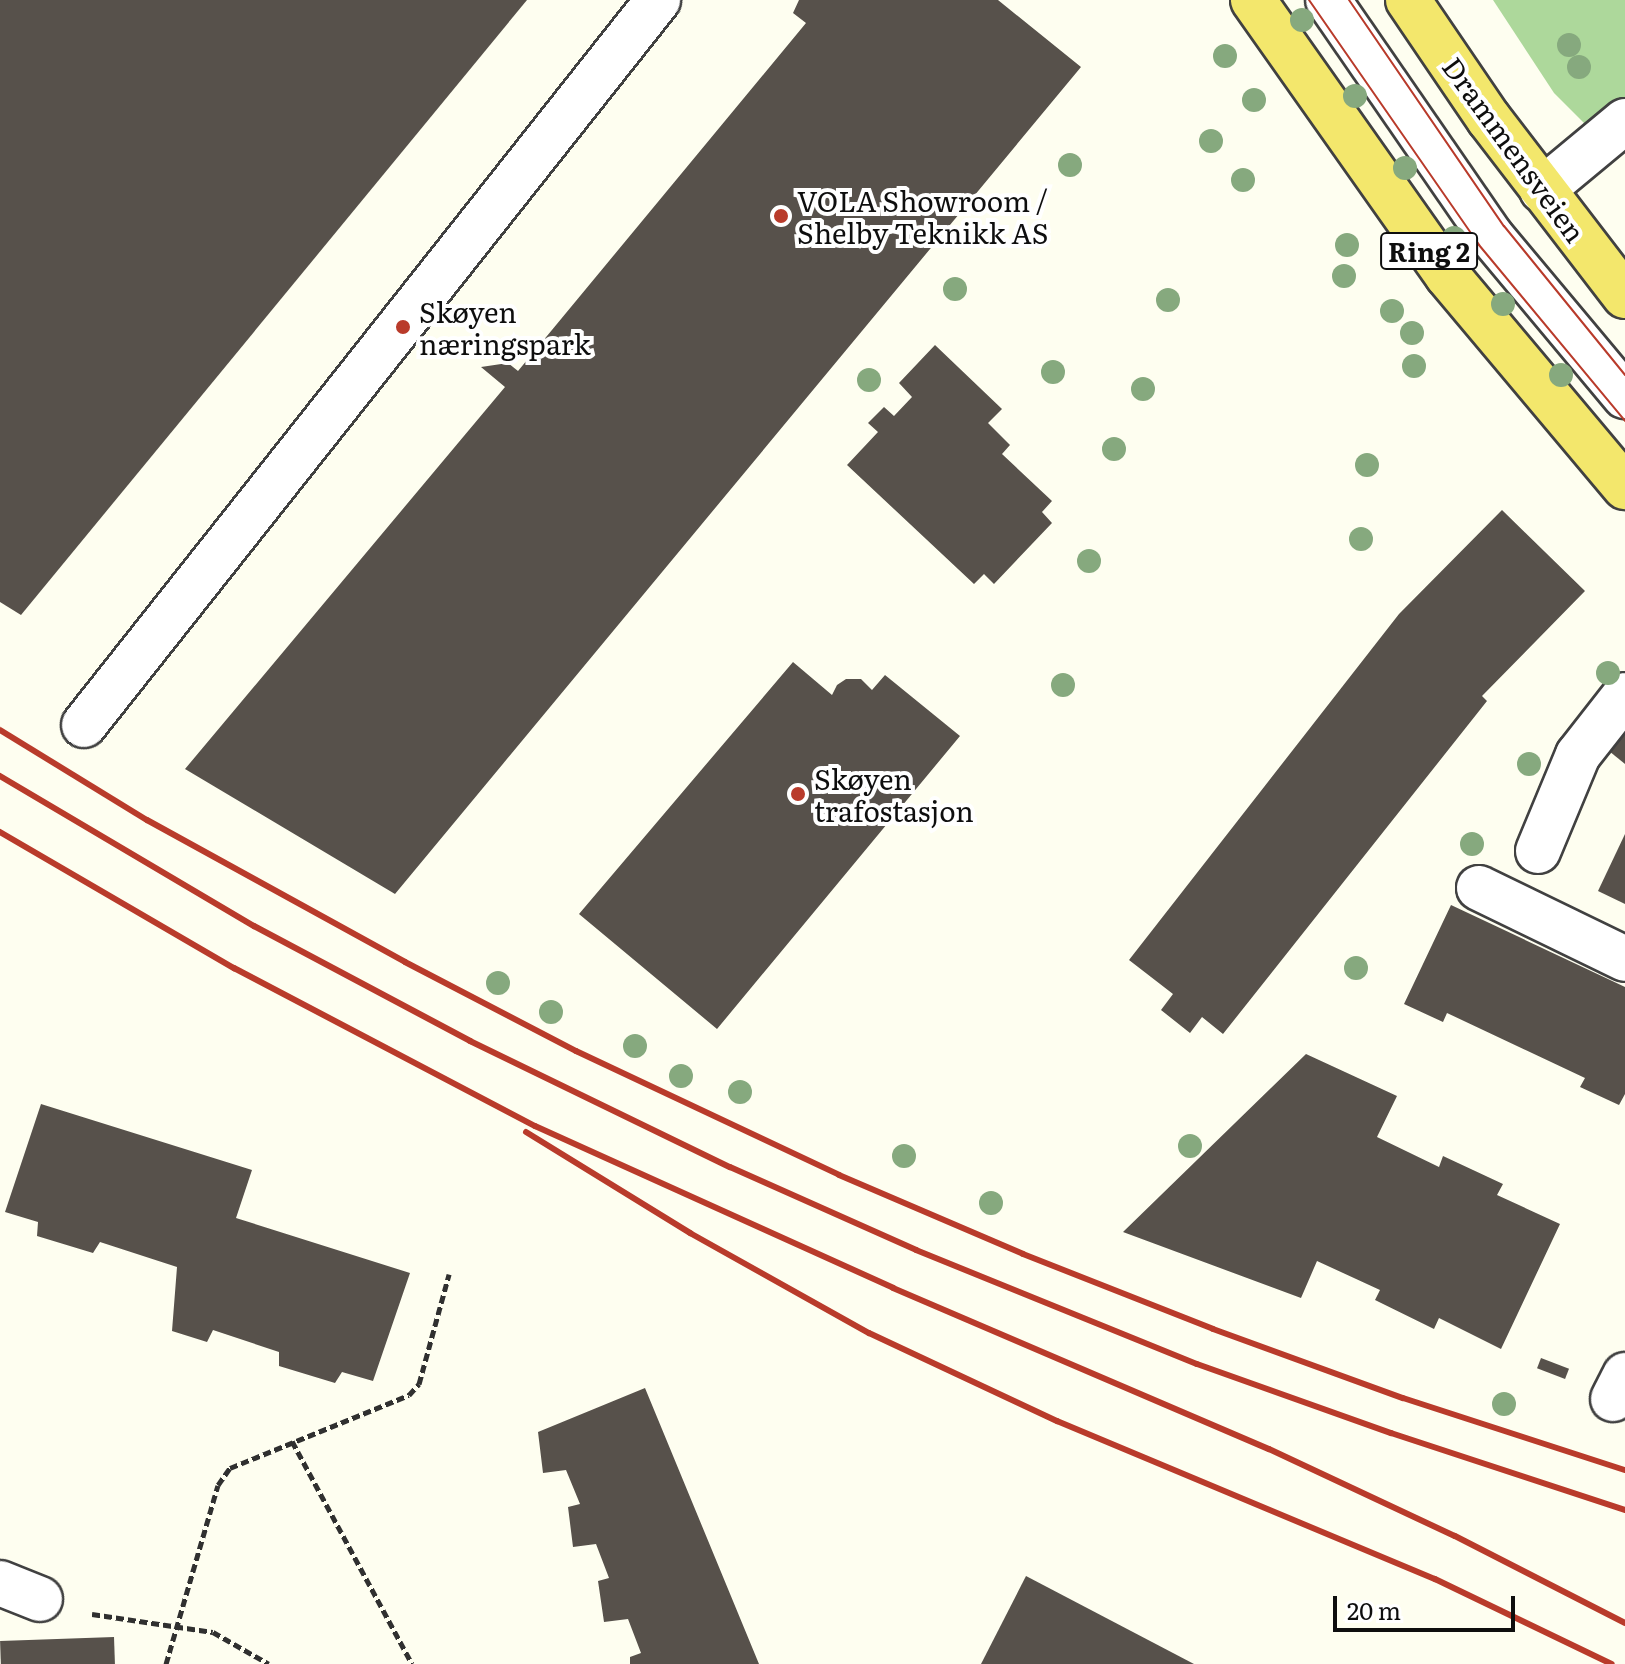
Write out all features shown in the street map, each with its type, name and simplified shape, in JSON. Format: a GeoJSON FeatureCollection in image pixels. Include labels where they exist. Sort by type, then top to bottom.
{"type":"FeatureCollection","features":[{"type":"Feature","properties":{"kind":"main road","name":"Ring 2"},"geometry":{"type":"LineString","coordinates":[[1253,0],[1447,275],[1625,487]]}},
{"type":"Feature","properties":{"kind":"main road","name":"Drammensveien"},"geometry":{"type":"LineString","coordinates":[[1408,0],[1542,190],[1625,296]]}},
{"type":"Feature","properties":{"kind":"street"},"geometry":{"type":"LineString","coordinates":[[84,725],[658,0]]}},
{"type":"Feature","properties":{"kind":"street"},"geometry":{"type":"LineString","coordinates":[[1328,0],[1491,236],[1625,396]]}},
{"type":"Feature","properties":{"kind":"street"},"geometry":{"type":"LineString","coordinates":[[1542,190],[1625,121]]}},
{"type":"Feature","properties":{"kind":"street"},"geometry":{"type":"LineString","coordinates":[[1538,851],[1578,755],[1625,695]]}},
{"type":"Feature","properties":{"kind":"street"},"geometry":{"type":"LineString","coordinates":[[1479,888],[1625,959]]}},
{"type":"Feature","properties":{"kind":"street"},"geometry":{"type":"LineString","coordinates":[[0,1583],[40,1599]]}},
{"type":"Feature","properties":{"kind":"path"},"geometry":{"type":"LineString","coordinates":[[166,1664],[218,1485],[230,1468],[409,1395],[419,1384],[449,1274]]}},
{"type":"Feature","properties":{"kind":"path"},"geometry":{"type":"LineString","coordinates":[[292,1441],[412,1664]]}},
{"type":"Feature","properties":{"kind":"path"},"geometry":{"type":"LineString","coordinates":[[40,1599],[109,1619],[223,1635],[269,1664]]}},
{"type":"Feature","properties":{"kind":"green space"},"geometry":{"type":"Polygon","coordinates":[[[1493,0],[1625,0],[1625,150],[1617,156],[1554,93],[1493,0]]]}},
{"type":"Feature","properties":{"kind":"building"},"geometry":{"type":"Polygon","coordinates":[[[0,0],[527,0],[21,615],[0,602],[0,0]]]}},
{"type":"Feature","properties":{"kind":"building"},"geometry":{"type":"Polygon","coordinates":[[[799,0],[998,0],[1081,67],[395,894],[185,769],[505,387],[481,367],[508,363],[518,371],[806,23],[793,13],[799,0]]]}},
{"type":"Feature","properties":{"kind":"building"},"geometry":{"type":"Polygon","coordinates":[[[935,345],[1002,409],[988,423],[1010,445],[1002,454],[1052,501],[1042,512],[1052,523],[994,584],[984,574],[974,584],[847,465],[878,432],[868,423],[884,407],[894,416],[912,397],[899,383],[935,345]]]}},
{"type":"Feature","properties":{"kind":"building"},"geometry":{"type":"Polygon","coordinates":[[[1502,510],[1585,591],[1482,696],[1487,701],[1223,1034],[1202,1017],[1190,1033],[1161,1010],[1173,994],[1129,960],[1399,614],[1502,510]]]}},
{"type":"Feature","properties":{"kind":"building","name":"Skøyen trafostasjon"},"geometry":{"type":"Polygon","coordinates":[[[793,662],[832,695],[837,685],[846,679],[861,679],[872,690],[885,675],[960,736],[717,1029],[579,914],[793,662]]]}},
{"type":"Feature","properties":{"kind":"building"},"geometry":{"type":"Polygon","coordinates":[[[1625,731],[1625,764],[1609,751],[1625,731]]]}},
{"type":"Feature","properties":{"kind":"building"},"geometry":{"type":"Polygon","coordinates":[[[1625,834],[1625,904],[1598,891],[1625,834]]]}},
{"type":"Feature","properties":{"kind":"building"},"geometry":{"type":"Polygon","coordinates":[[[1451,905],[1625,987],[1625,1094],[1619,1105],[1580,1087],[1585,1078],[1447,1013],[1443,1022],[1404,1004],[1451,905]]]}},
{"type":"Feature","properties":{"kind":"building"},"geometry":{"type":"Polygon","coordinates":[[[1306,1054],[1397,1096],[1377,1137],[1439,1167],[1443,1156],[1503,1184],[1497,1195],[1560,1224],[1501,1349],[1439,1318],[1434,1329],[1375,1300],[1380,1290],[1317,1261],[1301,1298],[1123,1232],[1306,1054]]]}},
{"type":"Feature","properties":{"kind":"building"},"geometry":{"type":"Polygon","coordinates":[[[41,1104],[252,1170],[236,1218],[410,1273],[373,1381],[342,1372],[335,1383],[279,1366],[279,1352],[213,1330],[207,1342],[172,1331],[177,1267],[100,1242],[93,1253],[37,1236],[38,1222],[5,1212],[41,1104]]]}},
{"type":"Feature","properties":{"kind":"building"},"geometry":{"type":"Polygon","coordinates":[[[1541,1358],[1569,1369],[1565,1379],[1537,1368],[1541,1358]]]}},
{"type":"Feature","properties":{"kind":"building"},"geometry":{"type":"Polygon","coordinates":[[[645,1388],[759,1664],[630,1664],[630,1657],[641,1653],[628,1619],[604,1622],[598,1581],[609,1578],[596,1544],[573,1547],[568,1507],[580,1504],[566,1470],[543,1473],[538,1432],[645,1388]]]}},
{"type":"Feature","properties":{"kind":"building"},"geometry":{"type":"Polygon","coordinates":[[[1026,1576],[1194,1664],[981,1664],[1026,1576]]]}},
{"type":"Feature","properties":{"kind":"building"},"geometry":{"type":"Polygon","coordinates":[[[114,1637],[115,1664],[1,1664],[0,1641],[114,1637]]]}},
{"type":"Feature","properties":{"kind":"tram line"},"geometry":{"type":"LineString","coordinates":[[1309,0],[1479,245],[1625,421]]}},
{"type":"Feature","properties":{"kind":"tram line"},"geometry":{"type":"LineString","coordinates":[[1349,0],[1504,226],[1625,375]]}},
{"type":"Feature","properties":{"kind":"railway"},"geometry":{"type":"LineString","coordinates":[[0,730],[147,820],[405,962],[576,1051],[839,1175],[1023,1254],[1213,1329],[1403,1398],[1625,1470]]}},
{"type":"Feature","properties":{"kind":"railway"},"geometry":{"type":"LineString","coordinates":[[0,776],[254,926],[470,1041],[730,1167],[916,1250],[1197,1364],[1391,1433],[1625,1510]]}},
{"type":"Feature","properties":{"kind":"railway"},"geometry":{"type":"LineString","coordinates":[[0,832],[234,968],[535,1126],[893,1288],[1269,1449],[1455,1536],[1625,1623]]}},
{"type":"Feature","properties":{"kind":"railway"},"geometry":{"type":"LineString","coordinates":[[526,1132],[690,1233],[869,1333],[1057,1421],[1435,1579],[1612,1664]]}},
{"type":"Feature","properties":{"kind":"place","name":"VOLA Showroom / Shelby Teknikk AS"},"geometry":{"type":"Point","coordinates":[781,216]}},
{"type":"Feature","properties":{"kind":"place","name":"Skøyen næringspark"},"geometry":{"type":"Point","coordinates":[403,327]}},
{"type":"Feature","properties":{"kind":"place","name":"Skøyen trafostasjon"},"geometry":{"type":"Point","coordinates":[798,794]}}]}
